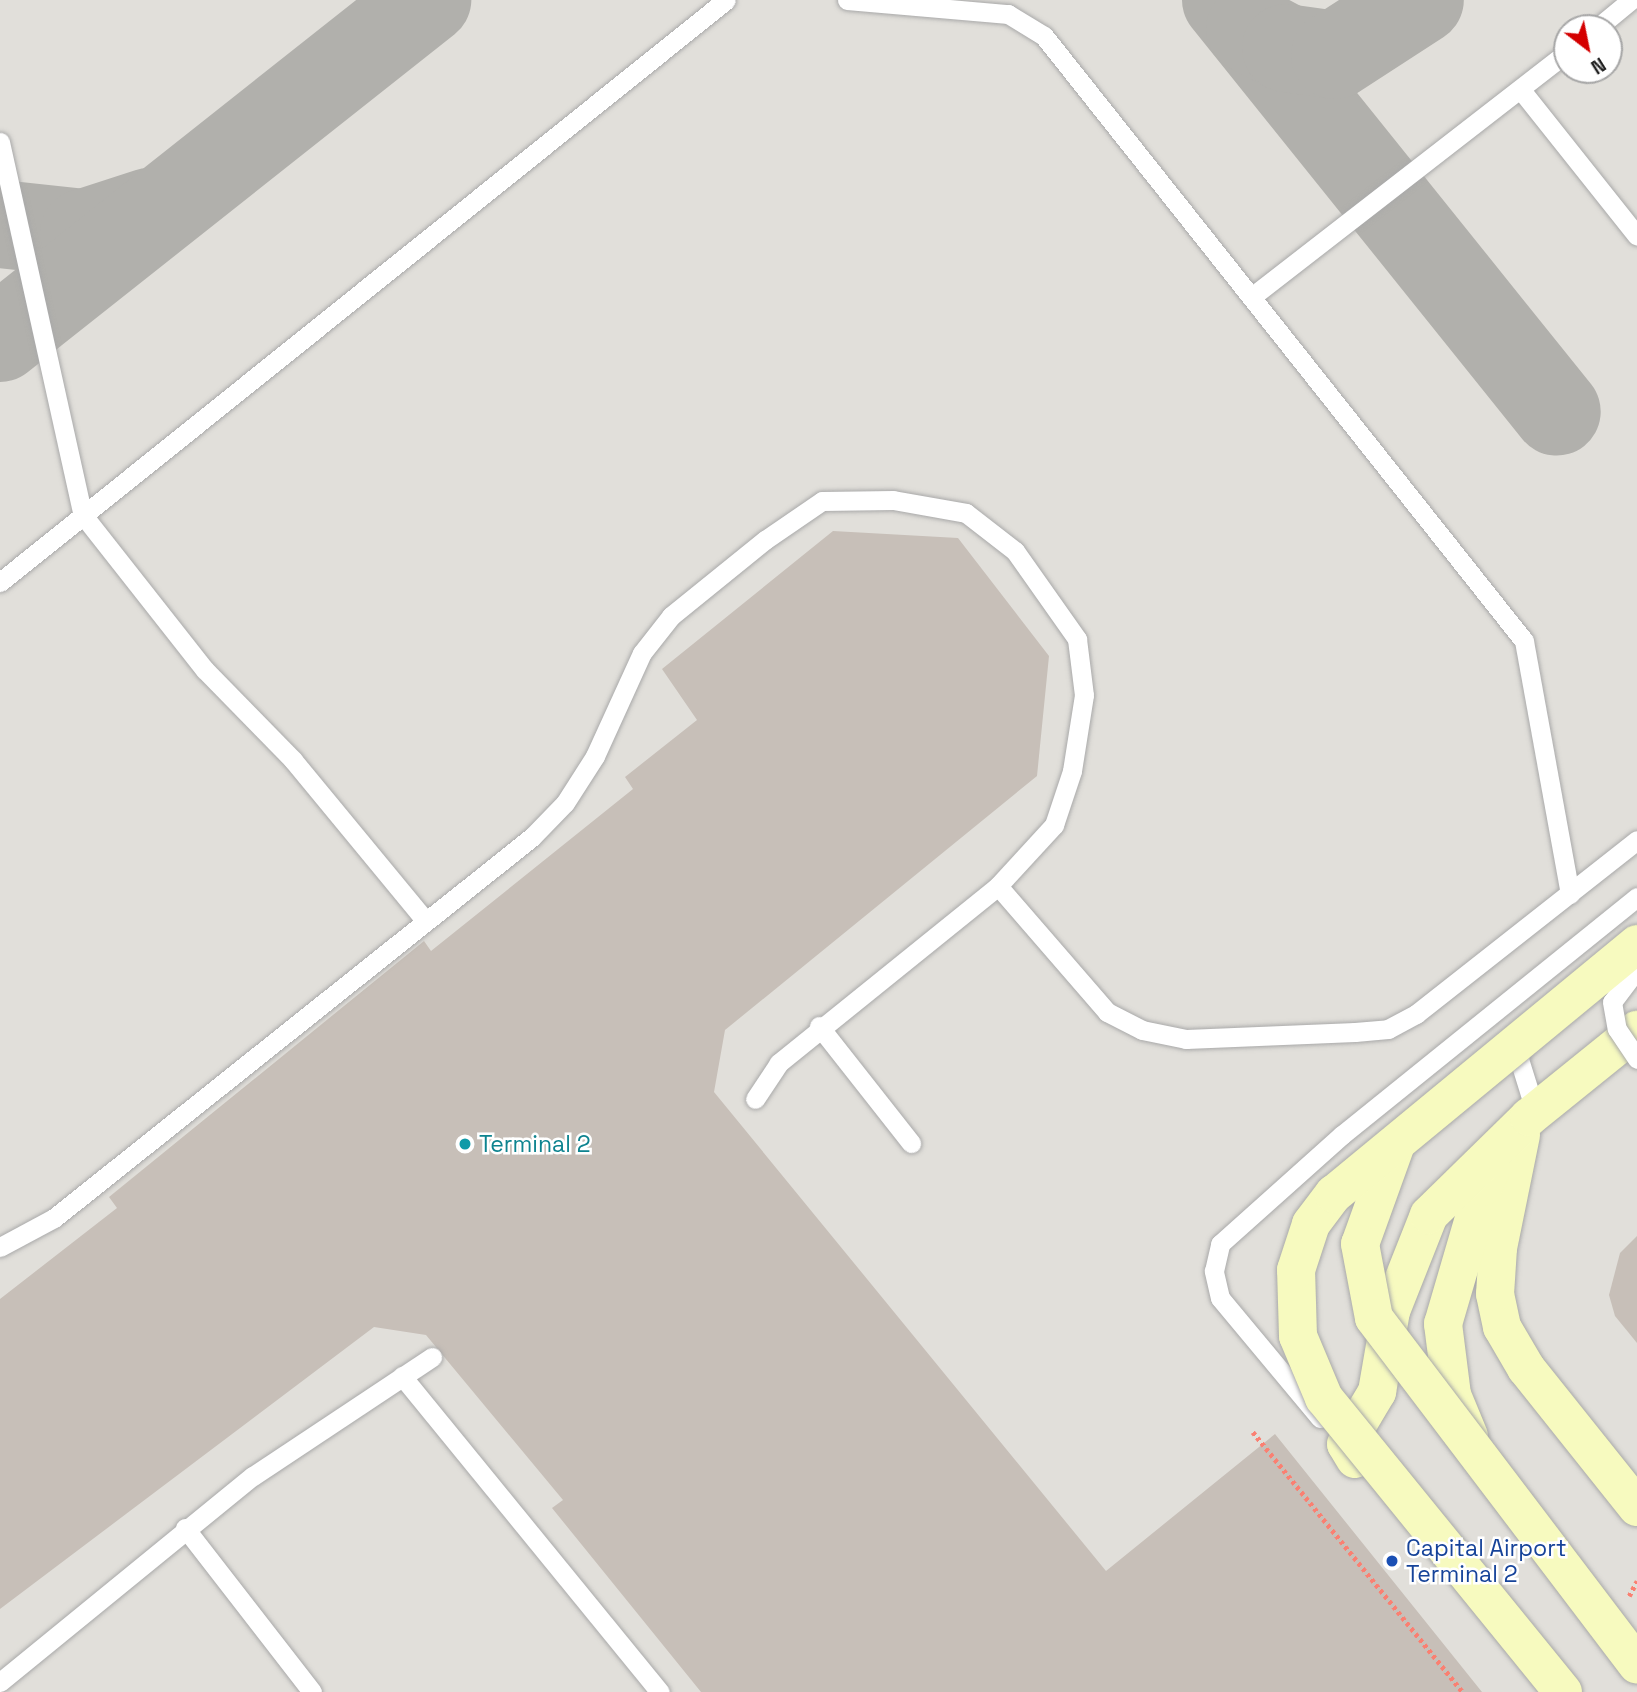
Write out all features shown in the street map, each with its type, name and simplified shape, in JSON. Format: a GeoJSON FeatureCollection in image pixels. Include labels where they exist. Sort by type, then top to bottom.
{"type":"FeatureCollection","features":[{"type":"Feature","properties":{"kind":"street"},"geometry":{"type":"LineString","coordinates":[[1563,1692],[1332,1408],[1301,1350],[1295,1283],[1308,1230],[1334,1194],[1406,1131],[1637,944]]}},
{"type":"Feature","properties":{"kind":"street"},"geometry":{"type":"LineString","coordinates":[[1544,1692],[1348,1451],[1347,1441],[1377,1392],[1391,1311],[1429,1215],[1529,1117],[1637,1030]]}},
{"type":"Feature","properties":{"kind":"street"},"geometry":{"type":"LineString","coordinates":[[1529,1117],[1514,1158],[1498,1248],[1497,1311],[1519,1358],[1637,1507]]}},
{"type":"Feature","properties":{"kind":"street"},"geometry":{"type":"LineString","coordinates":[[1529,1117],[1496,1158],[1483,1187],[1447,1300],[1444,1362],[1459,1417],[1476,1448],[1637,1658]]}},
{"type":"Feature","properties":{"kind":"street"},"geometry":{"type":"LineString","coordinates":[[1406,1131],[1382,1173],[1360,1244],[1374,1318],[1637,1665]]}},
{"type":"Feature","properties":{"kind":"lane"},"geometry":{"type":"LineString","coordinates":[[0,582],[726,0]]}},
{"type":"Feature","properties":{"kind":"lane"},"geometry":{"type":"LineString","coordinates":[[847,0],[1029,21],[1254,295],[1524,641],[1570,894]]}},
{"type":"Feature","properties":{"kind":"lane"},"geometry":{"type":"LineString","coordinates":[[1614,14],[1631,0]]}},
{"type":"Feature","properties":{"kind":"lane"},"geometry":{"type":"LineString","coordinates":[[1254,295],[1553,64]]}},
{"type":"Feature","properties":{"kind":"lane"},"geometry":{"type":"LineString","coordinates":[[1521,90],[1637,236]]}},
{"type":"Feature","properties":{"kind":"lane"},"geometry":{"type":"LineString","coordinates":[[0,142],[83,515],[205,670],[293,760],[424,919]]}},
{"type":"Feature","properties":{"kind":"lane"},"geometry":{"type":"LineString","coordinates":[[0,1247],[54,1218],[565,803],[595,756],[642,653],[671,616],[822,501],[893,500],[966,513],[1015,551],[1077,639],[1084,695],[1072,771],[1054,825],[999,886],[819,1026],[779,1063],[755,1099]]}},
{"type":"Feature","properties":{"kind":"lane"},"geometry":{"type":"LineString","coordinates":[[999,886],[1107,1012],[1142,1030],[1186,1040],[1388,1028],[1570,894],[1637,840]]}},
{"type":"Feature","properties":{"kind":"lane"},"geometry":{"type":"LineString","coordinates":[[1529,1117],[1532,1104],[1519,1059],[1523,1040],[1604,964],[1636,897]]}},
{"type":"Feature","properties":{"kind":"lane"},"geometry":{"type":"LineString","coordinates":[[1348,1451],[1220,1298],[1214,1271],[1220,1244],[1342,1135],[1636,897]]}},
{"type":"Feature","properties":{"kind":"lane"},"geometry":{"type":"LineString","coordinates":[[1637,968],[1612,1002],[1616,1029],[1637,1059]]}},
{"type":"Feature","properties":{"kind":"lane"},"geometry":{"type":"LineString","coordinates":[[819,1026],[911,1143]]}},
{"type":"Feature","properties":{"kind":"lane"},"geometry":{"type":"LineString","coordinates":[[0,1682],[185,1528],[432,1357]]}},
{"type":"Feature","properties":{"kind":"lane"},"geometry":{"type":"LineString","coordinates":[[402,1376],[659,1692]]}},
{"type":"Feature","properties":{"kind":"lane"},"geometry":{"type":"LineString","coordinates":[[185,1528],[312,1692]]}},
{"type":"Feature","properties":{"kind":"path"},"geometry":{"type":"LineString","coordinates":[[1253,1432],[1463,1692]]}},
{"type":"Feature","properties":{"kind":"shaded area"},"geometry":{"type":"Polygon","coordinates":[[[0,0],[1637,0],[1637,1692],[0,1692],[0,0]]]}},
{"type":"Feature","properties":{"kind":"building","name":"Terminal 2"},"geometry":{"type":"Polygon","coordinates":[[[833,531],[958,538],[1049,656],[1037,776],[725,1030],[714,1092],[1106,1571],[1275,1434],[1482,1692],[701,1692],[552,1508],[563,1500],[426,1335],[374,1327],[0,1609],[0,1299],[117,1208],[109,1197],[424,941],[431,951],[633,789],[625,777],[697,720],[662,669],[833,531]]]}},
{"type":"Feature","properties":{"kind":"building"},"geometry":{"type":"Polygon","coordinates":[[[1637,1236],[1637,1343],[1615,1316],[1609,1295],[1620,1253],[1637,1236]]]}},
{"type":"Feature","properties":{"kind":"taxiway"},"geometry":{"type":"LineString","coordinates":[[0,338],[427,0]]}},
{"type":"Feature","properties":{"kind":"taxiway"},"geometry":{"type":"LineString","coordinates":[[1226,0],[1557,412]]}},
{"type":"Feature","properties":{"kind":"taxiway"},"geometry":{"type":"LineString","coordinates":[[1250,29],[1286,48],[1335,55],[1420,0]]}},
{"type":"Feature","properties":{"kind":"taxiway"},"geometry":{"type":"LineString","coordinates":[[0,224],[84,233],[149,212]]}},
{"type":"Feature","properties":{"kind":"place","name":"Terminal 2"},"geometry":{"type":"Point","coordinates":[465,1144]}},
{"type":"Feature","properties":{"kind":"place","name":"Capital Airport Terminal 2"},"geometry":{"type":"Point","coordinates":[1392,1561]}}]}
